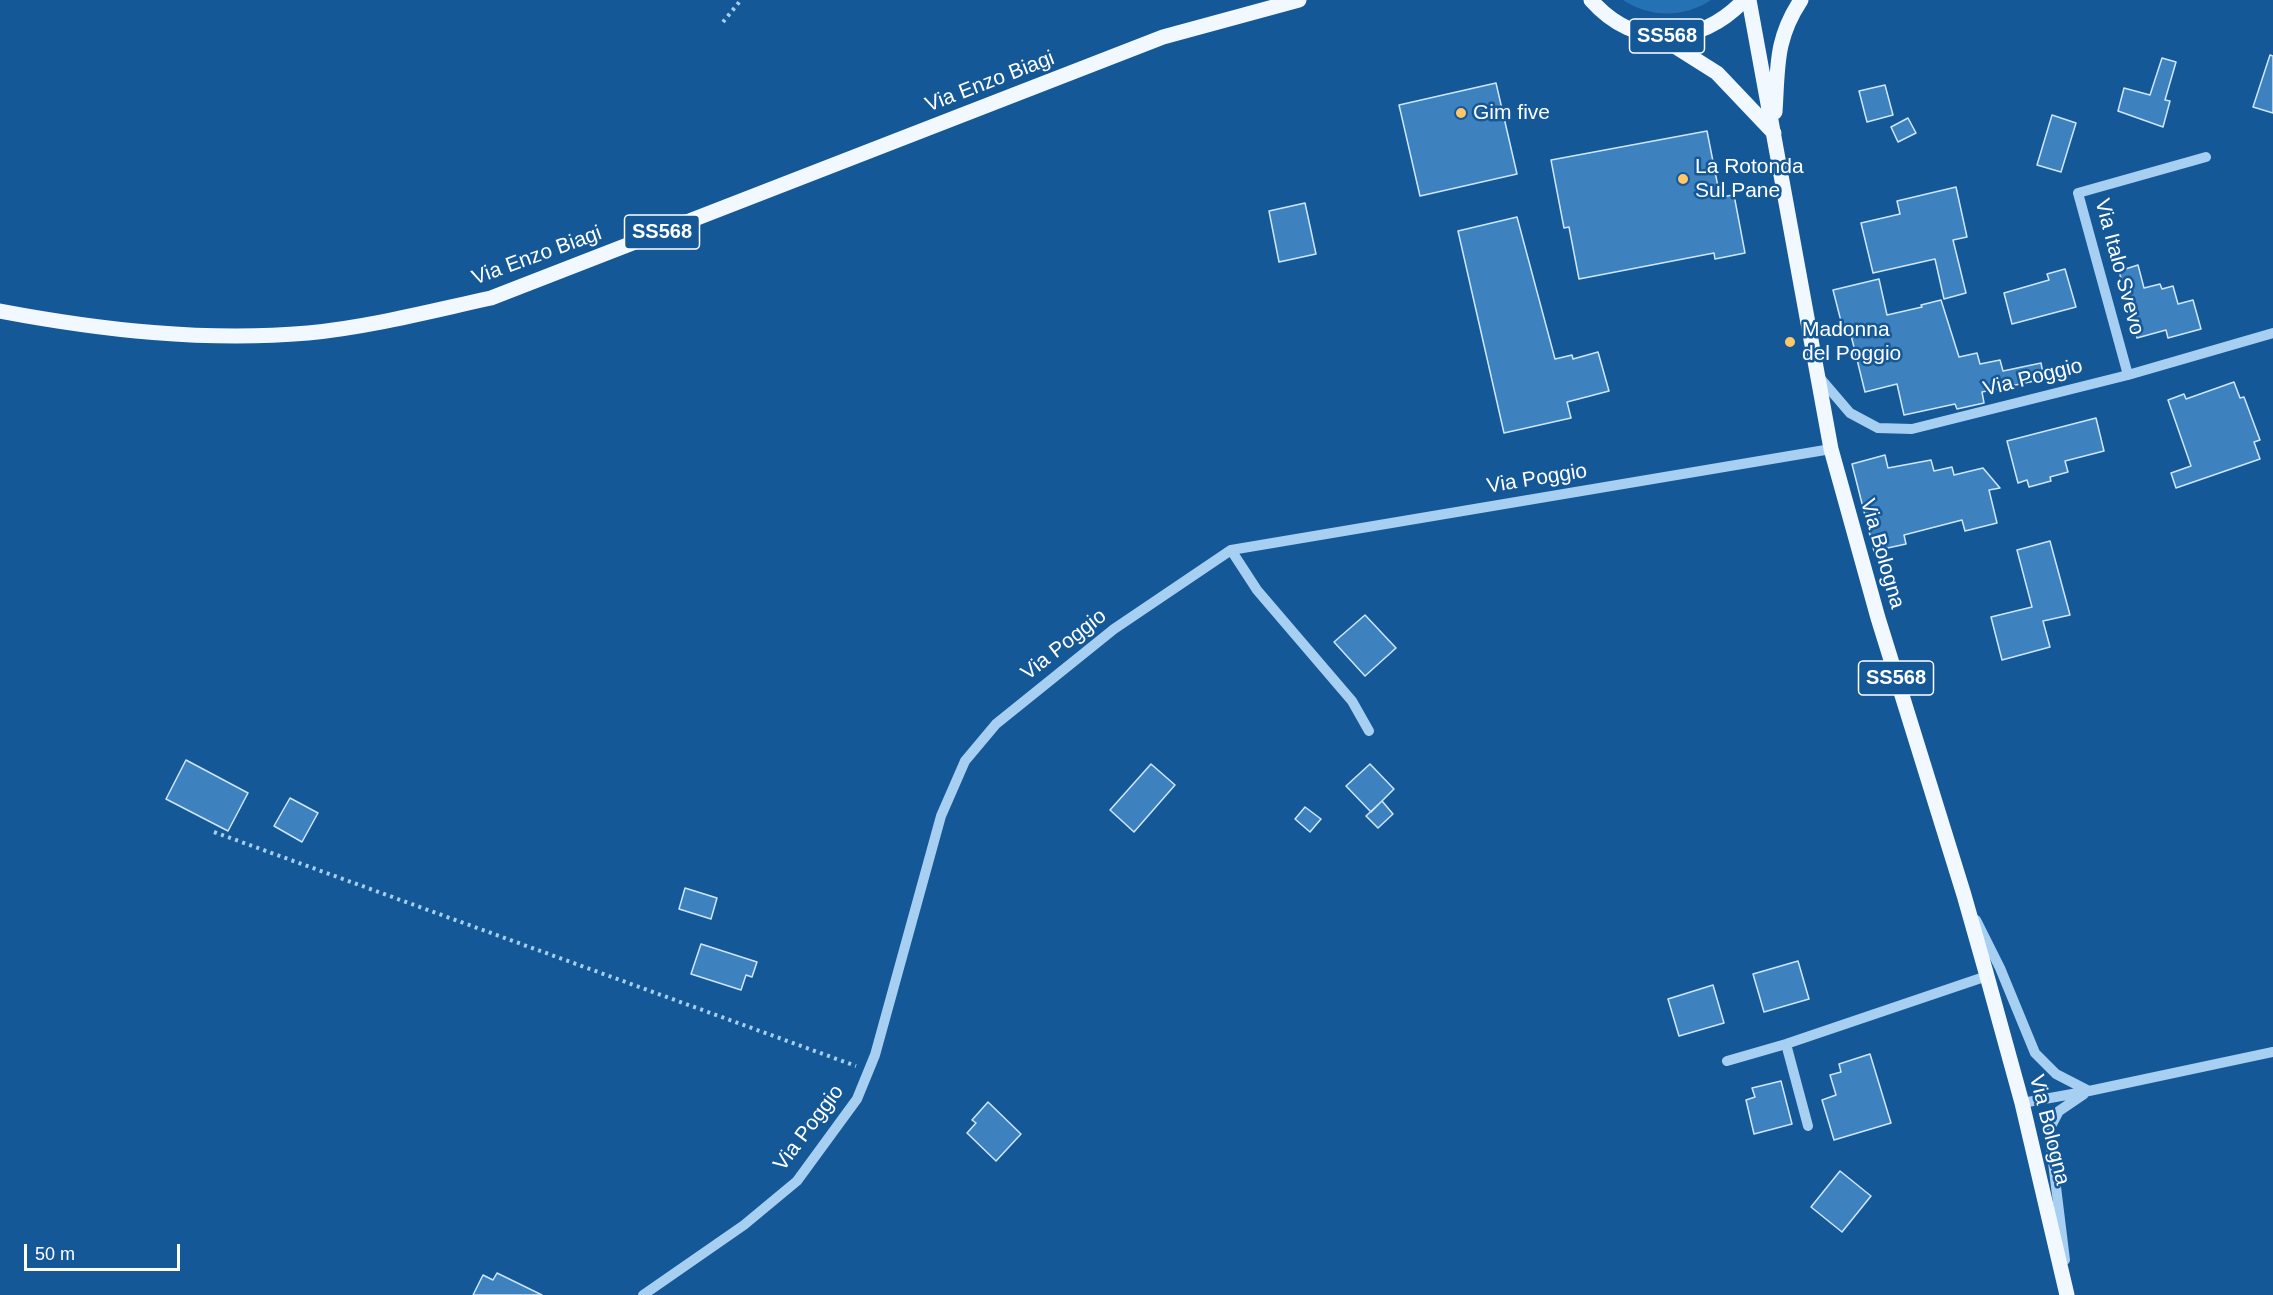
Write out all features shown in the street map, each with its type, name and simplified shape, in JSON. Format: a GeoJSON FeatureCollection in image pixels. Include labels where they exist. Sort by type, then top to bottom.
{"type":"FeatureCollection","features":[{"type":"Feature","properties":{"kind":"main road","name":"Via Enzo Biagi"},"geometry":{"type":"LineString","coordinates":[[0,311],[72,325],[188,335],[244,335],[308,333],[387,321],[491,298],[1163,37],[1299,0]]}},
{"type":"Feature","properties":{"kind":"main road","name":"SS568"},"geometry":{"type":"LineString","coordinates":[[1591,0],[1618,24],[1638,33],[1660,37],[1685,35],[1709,27],[1731,14],[1744,0]]}},
{"type":"Feature","properties":{"kind":"main road","name":"Via Bologna"},"geometry":{"type":"LineString","coordinates":[[1749,0],[1831,449],[1878,618],[1987,976],[2022,1103],[2068,1295]]}},
{"type":"Feature","properties":{"kind":"main road"},"geometry":{"type":"LineString","coordinates":[[1774,133],[1779,48],[1789,17],[1801,0]]}},
{"type":"Feature","properties":{"kind":"main road","name":"SS568"},"geometry":{"type":"LineString","coordinates":[[1660,37],[1717,73],[1774,133]]}},
{"type":"Feature","properties":{"kind":"street","name":"Via Italo Svevo"},"geometry":{"type":"LineString","coordinates":[[2128,375],[2078,194],[2206,157]]}},
{"type":"Feature","properties":{"kind":"street","name":"Via Poggio"},"geometry":{"type":"LineString","coordinates":[[1819,377],[1850,413],[1878,428],[1912,429],[2128,375],[2273,333]]}},
{"type":"Feature","properties":{"kind":"street","name":"Via Poggio"},"geometry":{"type":"LineString","coordinates":[[643,1295],[744,1225],[797,1181],[857,1099],[875,1055],[941,816],[965,761],[996,724],[1114,629],[1231,550],[1831,449]]}},
{"type":"Feature","properties":{"kind":"street"},"geometry":{"type":"LineString","coordinates":[[1231,550],[1257,590],[1352,701],[1369,731]]}},
{"type":"Feature","properties":{"kind":"street"},"geometry":{"type":"LineString","coordinates":[[1964,895],[2000,968],[2035,1053],[2056,1074],[2089,1091]]}},
{"type":"Feature","properties":{"kind":"street"},"geometry":{"type":"LineString","coordinates":[[1727,1061],[1786,1044],[1987,976]]}},
{"type":"Feature","properties":{"kind":"street"},"geometry":{"type":"LineString","coordinates":[[1786,1044],[1808,1125]]}},
{"type":"Feature","properties":{"kind":"street"},"geometry":{"type":"LineString","coordinates":[[2022,1103],[2273,1052]]}},
{"type":"Feature","properties":{"kind":"street"},"geometry":{"type":"LineString","coordinates":[[2068,1295],[2049,1130],[2059,1111],[2089,1091]]}},
{"type":"Feature","properties":{"kind":"path"},"geometry":{"type":"LineString","coordinates":[[723,21],[741,0]]}},
{"type":"Feature","properties":{"kind":"path"},"geometry":{"type":"LineString","coordinates":[[214,832],[869,1070]]}},
{"type":"Feature","properties":{"kind":"shaded area"},"geometry":{"type":"Polygon","coordinates":[[[1623,0],[1711,0],[1689,10],[1667,14],[1645,10],[1623,0]]]}},
{"type":"Feature","properties":{"kind":"building"},"geometry":{"type":"Polygon","coordinates":[[[2270,55],[2273,56],[2273,113],[2253,107],[2270,55]]]}},
{"type":"Feature","properties":{"kind":"building"},"geometry":{"type":"Polygon","coordinates":[[[2162,58],[2176,62],[2165,100],[2170,101],[2163,127],[2118,111],[2124,88],[2150,95],[2162,58]]]}},
{"type":"Feature","properties":{"kind":"building"},"geometry":{"type":"Polygon","coordinates":[[[1496,83],[1517,174],[1420,196],[1399,105],[1496,83]]]}},
{"type":"Feature","properties":{"kind":"building"},"geometry":{"type":"Polygon","coordinates":[[[1885,85],[1893,115],[1867,122],[1859,91],[1885,85]]]}},
{"type":"Feature","properties":{"kind":"building"},"geometry":{"type":"Polygon","coordinates":[[[2052,115],[2076,123],[2061,172],[2037,165],[2052,115]]]}},
{"type":"Feature","properties":{"kind":"building"},"geometry":{"type":"Polygon","coordinates":[[[1908,118],[1916,133],[1898,142],[1891,127],[1908,118]]]}},
{"type":"Feature","properties":{"kind":"building"},"geometry":{"type":"Polygon","coordinates":[[[1707,131],[1720,197],[1734,195],[1745,253],[1715,259],[1714,253],[1579,279],[1569,227],[1564,228],[1551,160],[1707,131]]]}},
{"type":"Feature","properties":{"kind":"building"},"geometry":{"type":"Polygon","coordinates":[[[1956,187],[1967,237],[1953,240],[1966,293],[1944,299],[1935,259],[1873,273],[1861,223],[1900,214],[1897,201],[1956,187]]]}},
{"type":"Feature","properties":{"kind":"building"},"geometry":{"type":"Polygon","coordinates":[[[1305,203],[1316,254],[1279,262],[1269,211],[1305,203]]]}},
{"type":"Feature","properties":{"kind":"building"},"geometry":{"type":"Polygon","coordinates":[[[1517,217],[1555,359],[1572,355],[1573,359],[1598,352],[1609,391],[1567,402],[1571,418],[1504,433],[1458,231],[1517,217]]]}},
{"type":"Feature","properties":{"kind":"building"},"geometry":{"type":"Polygon","coordinates":[[[2138,265],[2144,288],[2160,284],[2162,289],[2173,286],[2178,304],[2193,300],[2201,329],[2168,338],[2166,330],[2137,338],[2119,271],[2138,265]]]}},
{"type":"Feature","properties":{"kind":"building"},"geometry":{"type":"Polygon","coordinates":[[[2065,269],[2076,307],[2012,324],[2004,293],[2049,280],[2047,274],[2065,269]]]}},
{"type":"Feature","properties":{"kind":"building"},"geometry":{"type":"Polygon","coordinates":[[[1879,279],[1887,315],[1941,300],[1959,357],[1977,353],[1980,364],[2000,360],[2003,371],[2041,363],[2044,379],[1982,392],[1984,403],[1957,409],[1955,404],[1904,415],[1897,384],[1865,392],[1849,327],[1843,329],[1833,290],[1879,279]]]}},
{"type":"Feature","properties":{"kind":"building"},"geometry":{"type":"Polygon","coordinates":[[[2234,382],[2240,398],[2244,397],[2260,440],[2254,442],[2260,459],[2176,488],[2171,473],[2191,466],[2168,400],[2184,394],[2186,399],[2234,382]]]}},
{"type":"Feature","properties":{"kind":"building"},"geometry":{"type":"Polygon","coordinates":[[[2096,418],[2104,451],[2065,461],[2068,472],[2050,477],[2051,481],[2029,487],[2027,480],[2018,483],[2007,441],[2096,418]]]}},
{"type":"Feature","properties":{"kind":"building"},"geometry":{"type":"Polygon","coordinates":[[[1885,455],[1888,468],[1931,460],[1934,471],[1952,467],[1954,475],[1983,468],[2000,488],[1989,490],[1997,523],[1965,531],[1962,520],[1904,535],[1906,544],[1874,551],[1852,464],[1885,455]]]}},
{"type":"Feature","properties":{"kind":"building"},"geometry":{"type":"Polygon","coordinates":[[[2050,541],[2070,615],[2043,621],[2050,647],[2002,660],[1991,617],[2032,607],[2017,550],[2050,541]]]}},
{"type":"Feature","properties":{"kind":"building"},"geometry":{"type":"Polygon","coordinates":[[[1365,615],[1396,648],[1365,676],[1334,642],[1365,615]]]}},
{"type":"Feature","properties":{"kind":"building"},"geometry":{"type":"Polygon","coordinates":[[[186,760],[248,793],[228,831],[166,799],[186,760]]]}},
{"type":"Feature","properties":{"kind":"building"},"geometry":{"type":"Polygon","coordinates":[[[1151,764],[1175,785],[1134,832],[1110,810],[1151,764]]]}},
{"type":"Feature","properties":{"kind":"building"},"geometry":{"type":"Polygon","coordinates":[[[1370,764],[1394,789],[1371,812],[1346,786],[1370,764]]]}},
{"type":"Feature","properties":{"kind":"building"},"geometry":{"type":"Polygon","coordinates":[[[290,798],[318,813],[302,842],[274,826],[290,798]]]}},
{"type":"Feature","properties":{"kind":"building"},"geometry":{"type":"Polygon","coordinates":[[[1382,801],[1393,814],[1378,828],[1366,816],[1382,801]]]}},
{"type":"Feature","properties":{"kind":"building"},"geometry":{"type":"Polygon","coordinates":[[[1305,807],[1321,819],[1310,832],[1295,819],[1305,807]]]}},
{"type":"Feature","properties":{"kind":"building"},"geometry":{"type":"Polygon","coordinates":[[[685,888],[717,898],[711,919],[679,909],[685,888]]]}},
{"type":"Feature","properties":{"kind":"building"},"geometry":{"type":"Polygon","coordinates":[[[701,944],[757,962],[752,977],[746,975],[741,990],[691,974],[701,944]]]}},
{"type":"Feature","properties":{"kind":"building"},"geometry":{"type":"Polygon","coordinates":[[[1798,961],[1809,999],[1764,1012],[1753,974],[1798,961]]]}},
{"type":"Feature","properties":{"kind":"building"},"geometry":{"type":"Polygon","coordinates":[[[1713,985],[1724,1023],[1679,1036],[1668,999],[1713,985]]]}},
{"type":"Feature","properties":{"kind":"building"},"geometry":{"type":"Polygon","coordinates":[[[1870,1054],[1891,1123],[1834,1140],[1822,1100],[1836,1095],[1830,1075],[1841,1072],[1839,1064],[1870,1054]]]}},
{"type":"Feature","properties":{"kind":"building"},"geometry":{"type":"Polygon","coordinates":[[[1781,1081],[1792,1124],[1754,1134],[1746,1100],[1755,1097],[1752,1088],[1781,1081]]]}},
{"type":"Feature","properties":{"kind":"building"},"geometry":{"type":"Polygon","coordinates":[[[988,1102],[1021,1134],[996,1161],[967,1133],[976,1123],[972,1120],[988,1102]]]}},
{"type":"Feature","properties":{"kind":"building"},"geometry":{"type":"Polygon","coordinates":[[[1840,1171],[1871,1196],[1842,1232],[1811,1207],[1840,1171]]]}},
{"type":"Feature","properties":{"kind":"building"},"geometry":{"type":"Polygon","coordinates":[[[497,1273],[542,1295],[473,1295],[483,1275],[493,1280],[497,1273]]]}},
{"type":"Feature","properties":{"kind":"place","name":"Gim five"},"geometry":{"type":"Point","coordinates":[1461,113]}},
{"type":"Feature","properties":{"kind":"place","name":"La Rotonda Sul Pane"},"geometry":{"type":"Point","coordinates":[1683,179]}},
{"type":"Feature","properties":{"kind":"place","name":"Madonna del Poggio"},"geometry":{"type":"Point","coordinates":[1790,342]}}]}
